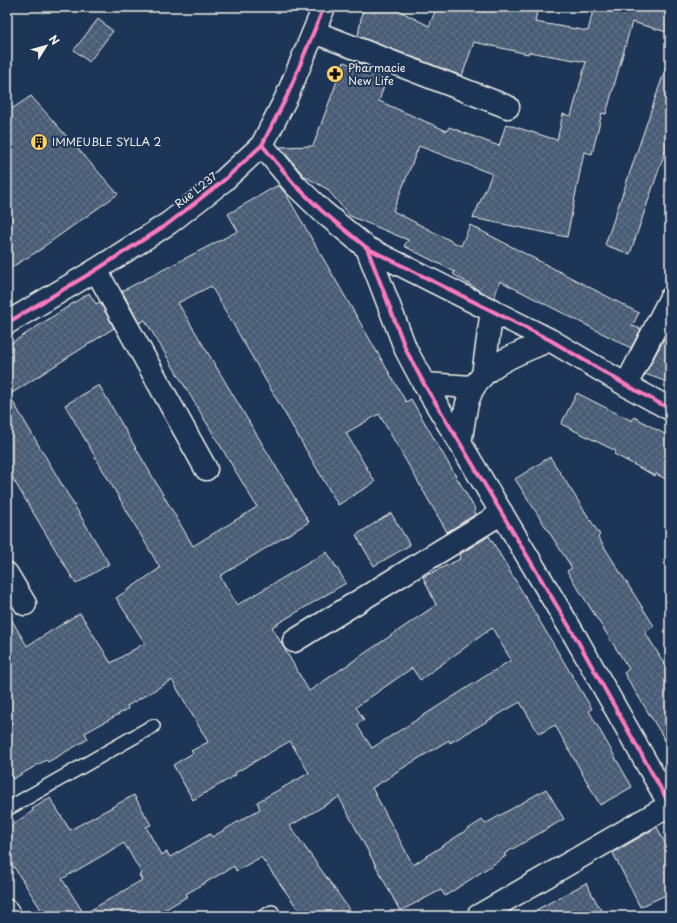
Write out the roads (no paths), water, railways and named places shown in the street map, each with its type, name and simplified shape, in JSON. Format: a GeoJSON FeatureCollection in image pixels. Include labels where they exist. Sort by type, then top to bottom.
{"type":"FeatureCollection","features":[{"type":"Feature","properties":{"kind":"street","name":"Rue L237"},"geometry":{"type":"LineString","coordinates":[[7,323],[96,270],[169,223],[223,181],[262,145],[288,96],[324,7]]}},
{"type":"Feature","properties":{"kind":"street"},"geometry":{"type":"LineString","coordinates":[[314,32],[508,107]]}},
{"type":"Feature","properties":{"kind":"street"},"geometry":{"type":"LineString","coordinates":[[262,145],[295,185],[322,211],[367,248],[550,340],[626,385],[670,408]]}},
{"type":"Feature","properties":{"kind":"street"},"geometry":{"type":"LineString","coordinates":[[367,248],[406,350],[424,384],[591,664],[670,805],[478,916]]}},
{"type":"Feature","properties":{"kind":"street"},"geometry":{"type":"LineString","coordinates":[[96,270],[206,468]]}},
{"type":"Feature","properties":{"kind":"street"},"geometry":{"type":"LineString","coordinates":[[626,385],[670,299]]}},
{"type":"Feature","properties":{"kind":"street"},"geometry":{"type":"LineString","coordinates":[[460,443],[468,400],[478,381],[492,310]]}},
{"type":"Feature","properties":{"kind":"street"},"geometry":{"type":"LineString","coordinates":[[424,384],[478,381],[498,364],[550,340]]}},
{"type":"Feature","properties":{"kind":"street"},"geometry":{"type":"LineString","coordinates":[[294,641],[502,513]]}},
{"type":"Feature","properties":{"kind":"street"},"geometry":{"type":"LineString","coordinates":[[7,574],[25,604]]}},
{"type":"Feature","properties":{"kind":"street"},"geometry":{"type":"LineString","coordinates":[[7,911],[10,916]]}},
{"type":"Feature","properties":{"kind":"lane"},"geometry":{"type":"LineString","coordinates":[[7,809],[153,726]]}},
{"type":"Feature","properties":{"kind":"place","name":"Pharmacie New Life"},"geometry":{"type":"Point","coordinates":[335,74]}},
{"type":"Feature","properties":{"kind":"place","name":"IMMEUBLE SYLLA 2"},"geometry":{"type":"Point","coordinates":[39,142]}}]}
